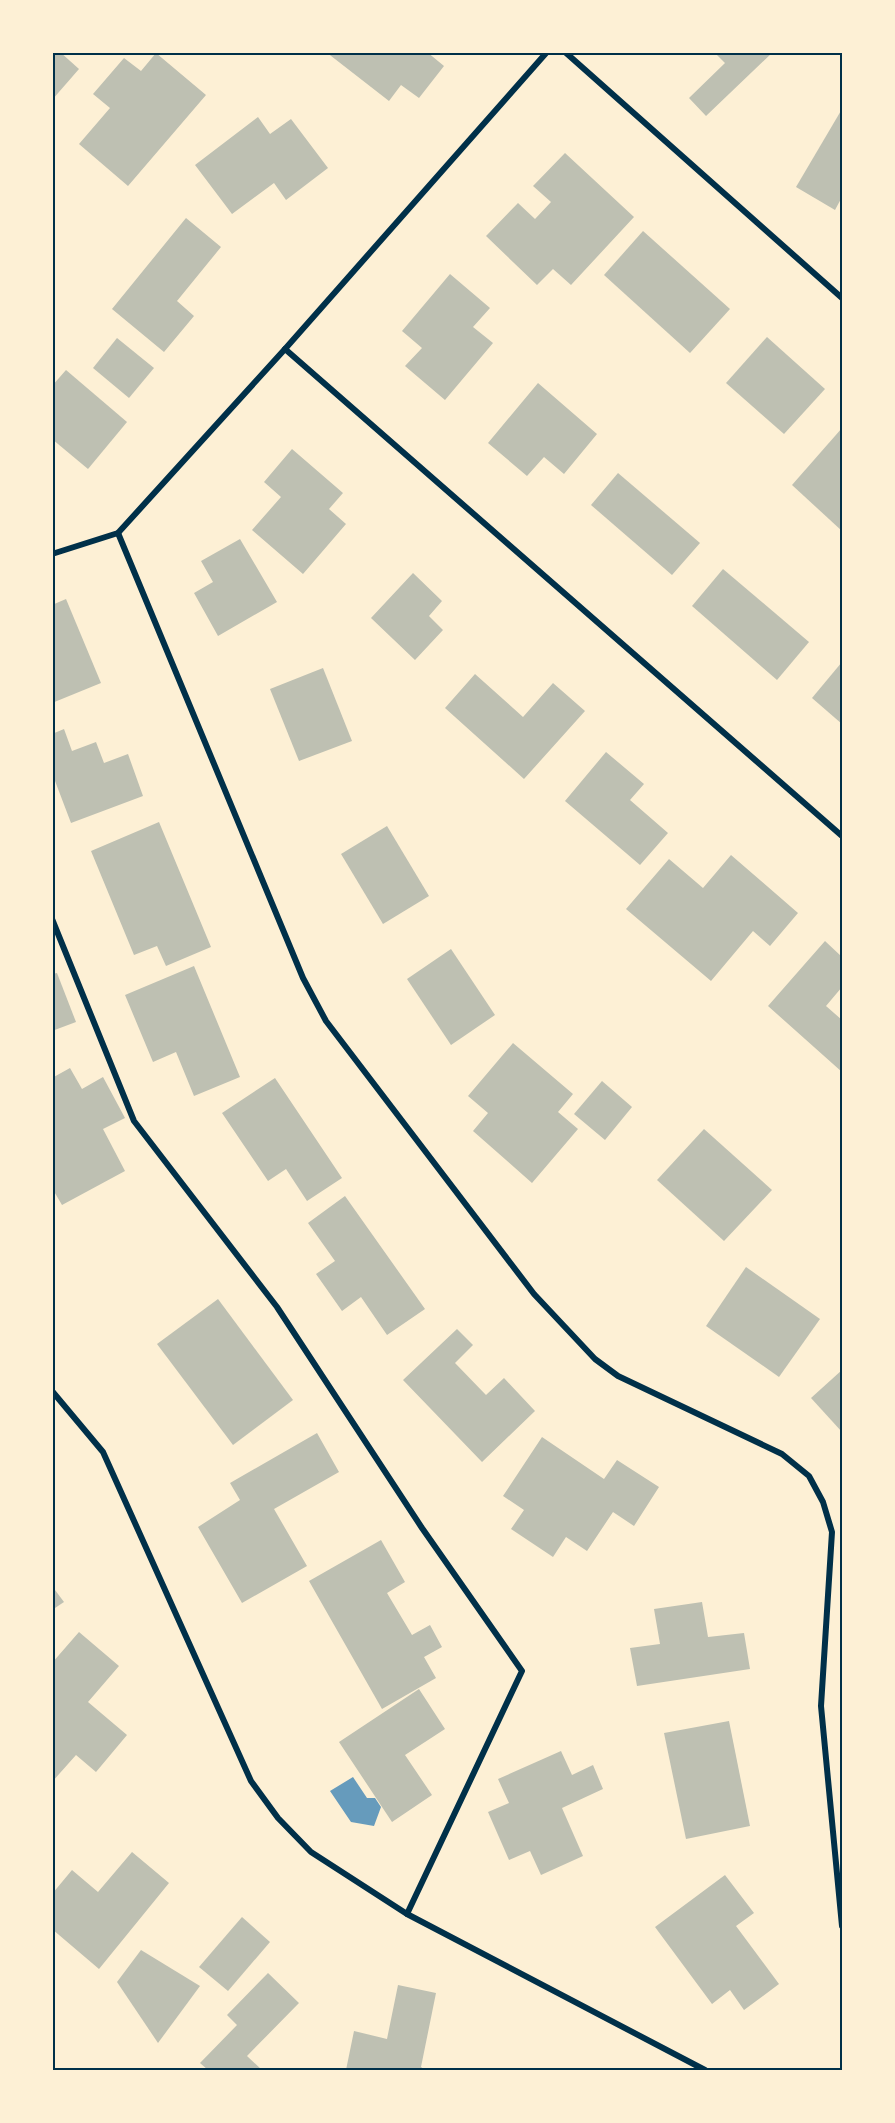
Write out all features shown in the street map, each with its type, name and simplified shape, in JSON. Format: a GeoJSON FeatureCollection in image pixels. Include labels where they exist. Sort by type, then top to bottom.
{"type":"FeatureCollection","features":[{"type":"Feature","properties":{"kind":"street"},"geometry":{"type":"LineString","coordinates":[[52,554],[118,533],[285,349],[547,52]]}},
{"type":"Feature","properties":{"kind":"street"},"geometry":{"type":"LineString","coordinates":[[565,52],[843,298]]}},
{"type":"Feature","properties":{"kind":"street"},"geometry":{"type":"LineString","coordinates":[[285,349],[843,836]]}},
{"type":"Feature","properties":{"kind":"street"},"geometry":{"type":"LineString","coordinates":[[118,533],[303,978],[326,1021],[534,1294],[595,1359],[618,1376],[782,1454],[809,1476],[823,1502],[832,1532],[821,1706],[843,1926]]}},
{"type":"Feature","properties":{"kind":"street"},"geometry":{"type":"LineString","coordinates":[[52,919],[134,1121],[277,1307],[422,1528],[522,1671],[407,1914]]}},
{"type":"Feature","properties":{"kind":"street"},"geometry":{"type":"LineString","coordinates":[[52,1391],[103,1452],[251,1780],[278,1818],[311,1852],[407,1914],[705,2070]]}},
{"type":"Feature","properties":{"kind":"water"},"geometry":{"type":"Polygon","coordinates":[[[353,1777],[367,1798],[375,1798],[381,1807],[374,1826],[351,1822],[330,1791],[353,1777]]]}},
{"type":"Feature","properties":{"kind":"building"},"geometry":{"type":"Polygon","coordinates":[[[52,52],[60,52],[79,69],[52,100],[52,52]]]}},
{"type":"Feature","properties":{"kind":"building"},"geometry":{"type":"Polygon","coordinates":[[[326,52],[427,52],[444,66],[419,98],[401,85],[389,101],[326,52]]]}},
{"type":"Feature","properties":{"kind":"building"},"geometry":{"type":"Polygon","coordinates":[[[714,52],[773,52],[706,116],[689,98],[725,63],[714,52]]]}},
{"type":"Feature","properties":{"kind":"building"},"geometry":{"type":"Polygon","coordinates":[[[156,53],[206,95],[128,186],[79,144],[110,108],[93,94],[124,58],[141,71],[156,53]]]}},
{"type":"Feature","properties":{"kind":"building"},"geometry":{"type":"Polygon","coordinates":[[[842,109],[842,197],[835,210],[796,187],[842,109]]]}},
{"type":"Feature","properties":{"kind":"building"},"geometry":{"type":"Polygon","coordinates":[[[258,117],[270,134],[291,119],[328,168],[286,200],[274,183],[232,214],[195,165],[258,117]]]}},
{"type":"Feature","properties":{"kind":"building"},"geometry":{"type":"Polygon","coordinates":[[[565,153],[634,217],[571,285],[553,269],[537,285],[486,236],[518,203],[535,219],[551,202],[533,186],[565,153]]]}},
{"type":"Feature","properties":{"kind":"building"},"geometry":{"type":"Polygon","coordinates":[[[186,218],[221,247],[177,301],[194,316],[164,352],[112,309],[186,218]]]}},
{"type":"Feature","properties":{"kind":"building"},"geometry":{"type":"Polygon","coordinates":[[[643,231],[730,309],[690,353],[604,275],[643,231]]]}},
{"type":"Feature","properties":{"kind":"building"},"geometry":{"type":"Polygon","coordinates":[[[450,274],[490,308],[473,327],[493,343],[445,400],[405,366],[422,348],[402,331],[450,274]]]}},
{"type":"Feature","properties":{"kind":"building"},"geometry":{"type":"Polygon","coordinates":[[[767,337],[825,389],[784,434],[726,383],[767,337]]]}},
{"type":"Feature","properties":{"kind":"building"},"geometry":{"type":"Polygon","coordinates":[[[117,338],[154,368],[129,398],[93,368],[117,338]]]}},
{"type":"Feature","properties":{"kind":"building"},"geometry":{"type":"Polygon","coordinates":[[[66,370],[127,422],[88,469],[52,439],[52,386],[66,370]]]}},
{"type":"Feature","properties":{"kind":"building"},"geometry":{"type":"Polygon","coordinates":[[[538,383],[597,434],[564,474],[544,457],[527,476],[488,443],[538,383]]]}},
{"type":"Feature","properties":{"kind":"building"},"geometry":{"type":"Polygon","coordinates":[[[842,428],[842,531],[792,485],[842,428]]]}},
{"type":"Feature","properties":{"kind":"building"},"geometry":{"type":"Polygon","coordinates":[[[292,449],[343,493],[329,509],[346,524],[303,574],[252,530],[281,497],[264,482],[292,449]]]}},
{"type":"Feature","properties":{"kind":"building"},"geometry":{"type":"Polygon","coordinates":[[[618,473],[700,543],[672,575],[591,505],[618,473]]]}},
{"type":"Feature","properties":{"kind":"building"},"geometry":{"type":"Polygon","coordinates":[[[240,539],[277,602],[218,636],[194,593],[213,582],[201,561],[240,539]]]}},
{"type":"Feature","properties":{"kind":"building"},"geometry":{"type":"Polygon","coordinates":[[[723,569],[809,642],[777,680],[692,606],[723,569]]]}},
{"type":"Feature","properties":{"kind":"building"},"geometry":{"type":"Polygon","coordinates":[[[413,573],[442,601],[429,616],[443,630],[415,660],[371,618],[413,573]]]}},
{"type":"Feature","properties":{"kind":"building"},"geometry":{"type":"Polygon","coordinates":[[[66,599],[101,683],[52,703],[52,605],[66,599]]]}},
{"type":"Feature","properties":{"kind":"building"},"geometry":{"type":"Polygon","coordinates":[[[842,662],[842,724],[812,698],[842,662]]]}},
{"type":"Feature","properties":{"kind":"building"},"geometry":{"type":"Polygon","coordinates":[[[323,668],[352,741],[299,761],[270,689],[323,668]]]}},
{"type":"Feature","properties":{"kind":"building"},"geometry":{"type":"Polygon","coordinates":[[[475,674],[523,717],[553,683],[585,711],[524,779],[445,708],[475,674]]]}},
{"type":"Feature","properties":{"kind":"building"},"geometry":{"type":"Polygon","coordinates":[[[64,729],[72,751],[96,742],[104,763],[128,754],[143,796],[71,823],[52,773],[52,734],[64,729]]]}},
{"type":"Feature","properties":{"kind":"building"},"geometry":{"type":"Polygon","coordinates":[[[606,752],[644,784],[630,800],[668,833],[640,865],[565,801],[606,752]]]}},
{"type":"Feature","properties":{"kind":"building"},"geometry":{"type":"Polygon","coordinates":[[[159,822],[211,947],[166,966],[157,946],[134,955],[91,851],[159,822]]]}},
{"type":"Feature","properties":{"kind":"building"},"geometry":{"type":"Polygon","coordinates":[[[387,826],[429,896],[383,924],[341,854],[387,826]]]}},
{"type":"Feature","properties":{"kind":"building"},"geometry":{"type":"Polygon","coordinates":[[[731,855],[798,913],[770,946],[753,931],[711,981],[626,909],[669,859],[703,888],[731,855]]]}},
{"type":"Feature","properties":{"kind":"building"},"geometry":{"type":"Polygon","coordinates":[[[825,941],[842,957],[842,987],[826,1006],[842,1020],[842,1072],[768,1006],[825,941]]]}},
{"type":"Feature","properties":{"kind":"building"},"geometry":{"type":"Polygon","coordinates":[[[451,949],[495,1015],[451,1045],[407,979],[451,949]]]}},
{"type":"Feature","properties":{"kind":"building"},"geometry":{"type":"Polygon","coordinates":[[[194,966],[240,1077],[194,1096],[176,1052],[153,1062],[125,995],[194,966]]]}},
{"type":"Feature","properties":{"kind":"building"},"geometry":{"type":"Polygon","coordinates":[[[57,973],[76,1022],[52,1031],[52,974],[57,973]]]}},
{"type":"Feature","properties":{"kind":"building"},"geometry":{"type":"Polygon","coordinates":[[[513,1043],[573,1094],[558,1112],[578,1129],[532,1183],[473,1131],[488,1113],[468,1096],[513,1043]]]}},
{"type":"Feature","properties":{"kind":"building"},"geometry":{"type":"Polygon","coordinates":[[[70,1068],[82,1089],[103,1077],[125,1118],[103,1129],[125,1171],[62,1205],[52,1188],[52,1078],[70,1068]]]}},
{"type":"Feature","properties":{"kind":"building"},"geometry":{"type":"Polygon","coordinates":[[[275,1078],[342,1178],[307,1201],[286,1169],[268,1181],[222,1113],[275,1078]]]}},
{"type":"Feature","properties":{"kind":"building"},"geometry":{"type":"Polygon","coordinates":[[[602,1081],[632,1107],[605,1140],[574,1114],[602,1081]]]}},
{"type":"Feature","properties":{"kind":"building"},"geometry":{"type":"Polygon","coordinates":[[[704,1129],[772,1190],[724,1241],[657,1180],[704,1129]]]}},
{"type":"Feature","properties":{"kind":"building"},"geometry":{"type":"Polygon","coordinates":[[[345,1196],[425,1309],[387,1335],[361,1297],[342,1311],[316,1274],[335,1261],[308,1223],[345,1196]]]}},
{"type":"Feature","properties":{"kind":"building"},"geometry":{"type":"Polygon","coordinates":[[[746,1267],[820,1319],[779,1377],[706,1326],[746,1267]]]}},
{"type":"Feature","properties":{"kind":"building"},"geometry":{"type":"Polygon","coordinates":[[[218,1299],[293,1400],[233,1445],[157,1344],[218,1299]]]}},
{"type":"Feature","properties":{"kind":"building"},"geometry":{"type":"Polygon","coordinates":[[[457,1329],[473,1345],[455,1363],[486,1395],[504,1378],[535,1411],[482,1462],[403,1380],[457,1329]]]}},
{"type":"Feature","properties":{"kind":"building"},"geometry":{"type":"Polygon","coordinates":[[[842,1370],[842,1432],[811,1398],[842,1370]]]}},
{"type":"Feature","properties":{"kind":"building"},"geometry":{"type":"Polygon","coordinates":[[[317,1433],[339,1472],[274,1509],[307,1566],[242,1603],[198,1527],[240,1500],[230,1483],[317,1433]]]}},
{"type":"Feature","properties":{"kind":"building"},"geometry":{"type":"Polygon","coordinates":[[[542,1437],[604,1479],[617,1460],[659,1487],[634,1526],[613,1512],[587,1551],[566,1537],[553,1557],[511,1529],[524,1510],[503,1496],[542,1437]]]}},
{"type":"Feature","properties":{"kind":"building"},"geometry":{"type":"Polygon","coordinates":[[[381,1540],[405,1582],[387,1593],[412,1635],[430,1625],[442,1647],[424,1657],[436,1678],[382,1709],[309,1581],[381,1540]]]}},
{"type":"Feature","properties":{"kind":"building"},"geometry":{"type":"Polygon","coordinates":[[[52,1586],[64,1602],[52,1610],[52,1586]]]}},
{"type":"Feature","properties":{"kind":"building"},"geometry":{"type":"Polygon","coordinates":[[[702,1602],[708,1637],[744,1633],[750,1669],[637,1686],[630,1648],[660,1644],[654,1609],[702,1602]]]}},
{"type":"Feature","properties":{"kind":"building"},"geometry":{"type":"Polygon","coordinates":[[[79,1632],[119,1666],[88,1702],[127,1735],[96,1772],[76,1755],[52,1782],[52,1663],[79,1632]]]}},
{"type":"Feature","properties":{"kind":"building"},"geometry":{"type":"Polygon","coordinates":[[[419,1689],[445,1729],[405,1755],[432,1795],[392,1822],[339,1742],[419,1689]]]}},
{"type":"Feature","properties":{"kind":"building"},"geometry":{"type":"Polygon","coordinates":[[[729,1721],[750,1826],[686,1839],[664,1733],[729,1721]]]}},
{"type":"Feature","properties":{"kind":"building"},"geometry":{"type":"Polygon","coordinates":[[[561,1751],[572,1775],[593,1765],[603,1789],[562,1808],[583,1856],[541,1875],[530,1851],[509,1860],[488,1812],[509,1803],[498,1779],[561,1751]]]}},
{"type":"Feature","properties":{"kind":"building"},"geometry":{"type":"Polygon","coordinates":[[[132,1852],[169,1883],[99,1969],[52,1929],[52,1894],[72,1870],[98,1892],[132,1852]]]}},
{"type":"Feature","properties":{"kind":"building"},"geometry":{"type":"Polygon","coordinates":[[[725,1875],[754,1913],[736,1926],[779,1984],[744,2010],[730,1990],[712,2004],[655,1927],[725,1875]]]}},
{"type":"Feature","properties":{"kind":"building"},"geometry":{"type":"Polygon","coordinates":[[[242,1917],[270,1942],[228,1991],[199,1967],[242,1917]]]}},
{"type":"Feature","properties":{"kind":"building"},"geometry":{"type":"Polygon","coordinates":[[[141,1950],[200,1986],[158,2043],[117,1982],[141,1950]]]}},
{"type":"Feature","properties":{"kind":"building"},"geometry":{"type":"Polygon","coordinates":[[[268,1973],[299,2003],[247,2056],[262,2070],[208,2070],[200,2063],[237,2025],[227,2015],[268,1973]]]}},
{"type":"Feature","properties":{"kind":"building"},"geometry":{"type":"Polygon","coordinates":[[[398,1985],[436,1993],[421,2067],[425,2070],[346,2070],[354,2031],[387,2039],[398,1985]]]}}]}
